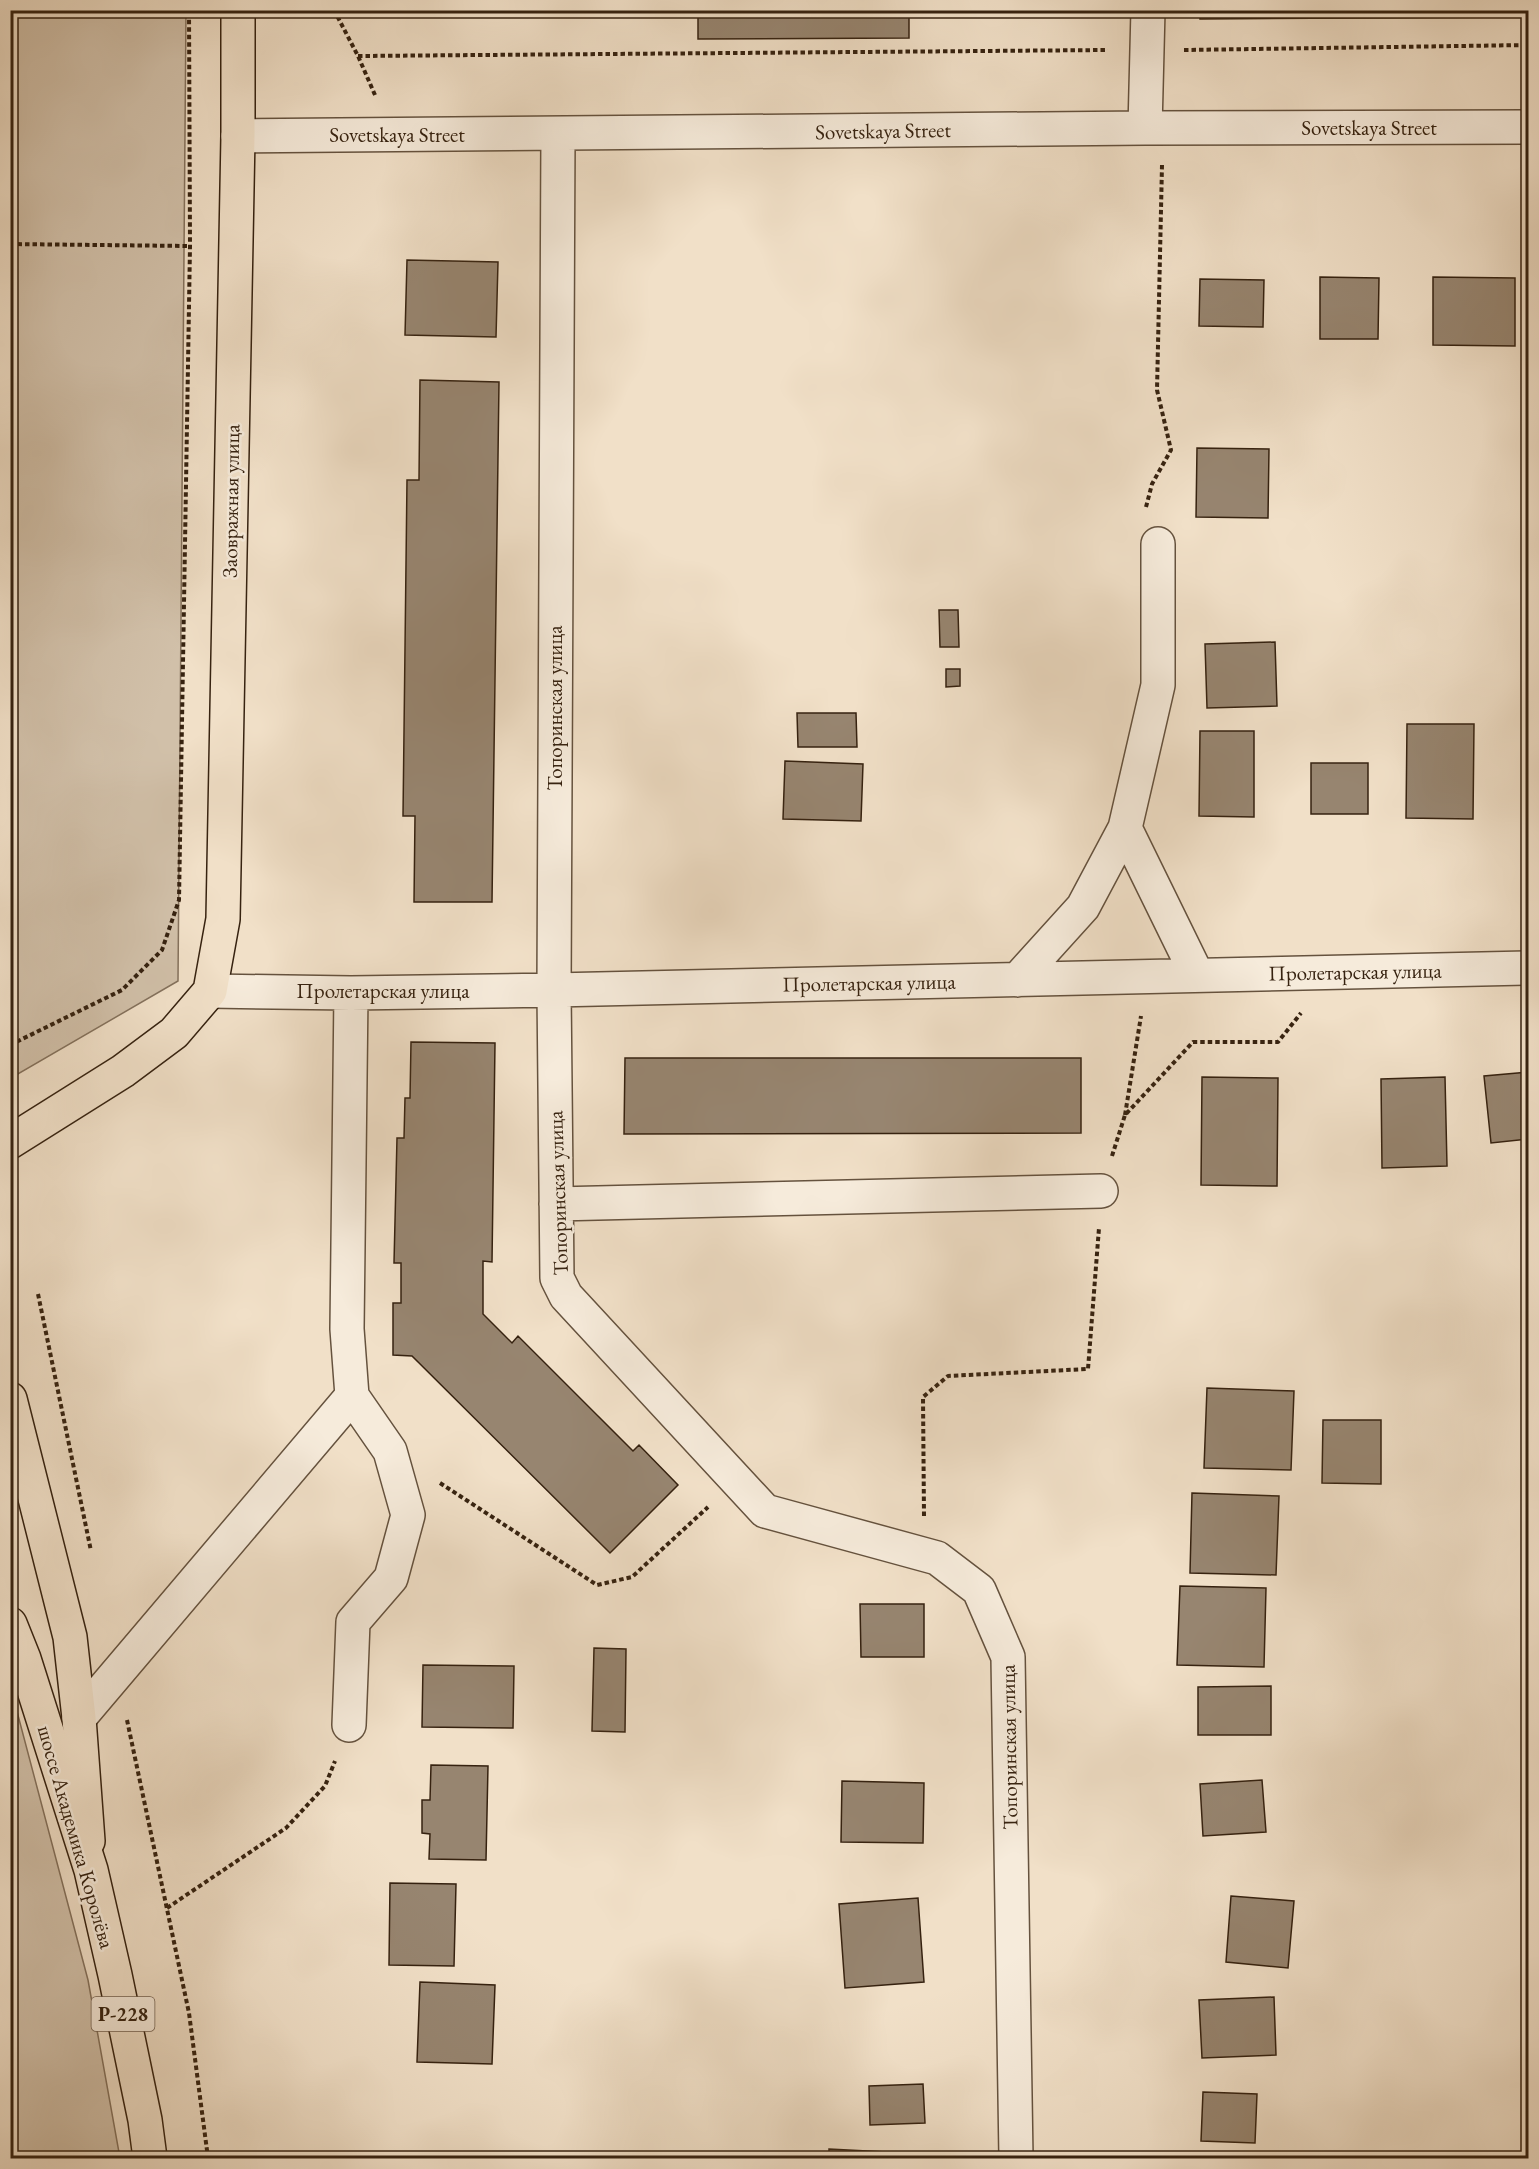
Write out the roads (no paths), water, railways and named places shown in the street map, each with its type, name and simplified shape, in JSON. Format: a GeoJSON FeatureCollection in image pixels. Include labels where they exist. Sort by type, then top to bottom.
{"type":"FeatureCollection","features":[{"type":"Feature","properties":{"kind":"main road","name":"Заовражная улица"},"geometry":{"type":"LineString","coordinates":[[210,991],[222,919],[238,136],[238,10]]}},
{"type":"Feature","properties":{"kind":"main road"},"geometry":{"type":"LineString","coordinates":[[10,1142],[123,1071],[174,1033],[210,991]]}},
{"type":"Feature","properties":{"kind":"main road"},"geometry":{"type":"LineString","coordinates":[[10,1399],[70,1637],[91,1870]]}},
{"type":"Feature","properties":{"kind":"main road","name":"шоссе Академика Королёва"},"geometry":{"type":"LineString","coordinates":[[10,1624],[24,1659],[91,1870],[145,2120],[150,2158]]}},
{"type":"Feature","properties":{"kind":"street"},"geometry":{"type":"LineString","coordinates":[[1148,10],[1147,50],[1154,128]]}},
{"type":"Feature","properties":{"kind":"street","name":"Sovetskaya Street"},"geometry":{"type":"LineString","coordinates":[[238,136],[1528,127]]}},
{"type":"Feature","properties":{"kind":"street","name":"Топоринская улица"},"geometry":{"type":"LineString","coordinates":[[558,134],[554,990],[557,1278],[566,1296],[765,1511],[937,1558],[979,1590],[1008,1657],[1016,2158]]}},
{"type":"Feature","properties":{"kind":"street"},"geometry":{"type":"LineString","coordinates":[[1017,980],[1083,907],[1125,828],[1158,686],[1158,544]]}},
{"type":"Feature","properties":{"kind":"street"},"geometry":{"type":"LineString","coordinates":[[1125,828],[1197,975]]}},
{"type":"Feature","properties":{"kind":"street","name":"Пролетарская улица"},"geometry":{"type":"LineString","coordinates":[[210,991],[351,993],[554,990],[1528,968]]}},
{"type":"Feature","properties":{"kind":"street"},"geometry":{"type":"LineString","coordinates":[[349,1725],[354,1622],[391,1578],[408,1515],[390,1451],[352,1396],[347,1329],[351,993]]}},
{"type":"Feature","properties":{"kind":"street"},"geometry":{"type":"LineString","coordinates":[[556,1204],[1101,1191]]}},
{"type":"Feature","properties":{"kind":"street"},"geometry":{"type":"LineString","coordinates":[[79,1718],[352,1396]]}}]}
